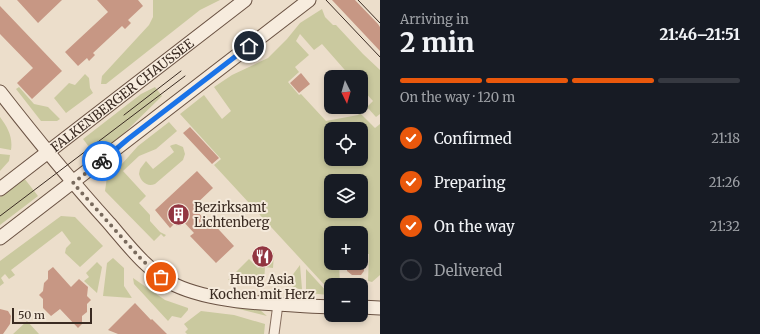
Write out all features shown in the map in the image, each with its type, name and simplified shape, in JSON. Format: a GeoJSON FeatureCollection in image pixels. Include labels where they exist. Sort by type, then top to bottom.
{"type":"FeatureCollection","features":[{"type":"Feature","properties":{"kind":"main road","name":"FALKENBERGER CHAUSSEE"},"geometry":{"type":"LineString","coordinates":[[0,189],[245,0]]}},
{"type":"Feature","properties":{"kind":"main road"},"geometry":{"type":"LineString","coordinates":[[0,238],[309,0]]}},
{"type":"Feature","properties":{"kind":"main road"},"geometry":{"type":"LineString","coordinates":[[0,92],[73,183],[142,260],[161,277],[185,289],[206,295],[278,304],[324,307]]}},
{"type":"Feature","properties":{"kind":"main road"},"geometry":{"type":"LineString","coordinates":[[368,307],[380,308]]}},
{"type":"Feature","properties":{"kind":"street"},"geometry":{"type":"LineString","coordinates":[[274,334],[278,304]]}},
{"type":"Feature","properties":{"kind":"green space"},"geometry":{"type":"Polygon","coordinates":[[[153,0],[220,0],[200,10],[106,84],[101,84],[102,76],[149,25],[153,17],[153,0]]]}},
{"type":"Feature","properties":{"kind":"green space"},"geometry":{"type":"Polygon","coordinates":[[[322,9],[325,17],[333,25],[336,25],[380,70],[380,114],[376,117],[368,108],[368,106],[373,101],[368,96],[368,70],[345,70],[322,44],[314,50],[300,34],[296,41],[309,55],[295,67],[299,72],[288,82],[326,121],[361,114],[375,128],[380,124],[380,275],[372,282],[368,281],[368,226],[324,226],[324,270],[339,270],[340,278],[324,278],[324,284],[214,165],[221,159],[180,114],[204,95],[222,119],[231,111],[214,87],[232,75],[268,58],[287,39],[300,23],[322,9]]]}},
{"type":"Feature","properties":{"kind":"green space"},"geometry":{"type":"Polygon","coordinates":[[[85,74],[89,78],[90,88],[93,93],[66,113],[54,98],[69,83],[75,85],[85,74]]]}},
{"type":"Feature","properties":{"kind":"green space"},"geometry":{"type":"Polygon","coordinates":[[[19,87],[34,104],[48,107],[60,119],[57,121],[41,121],[16,89],[19,87]]]}},
{"type":"Feature","properties":{"kind":"green space"},"geometry":{"type":"Polygon","coordinates":[[[155,87],[162,96],[117,140],[96,156],[83,139],[141,94],[155,87]]]}},
{"type":"Feature","properties":{"kind":"green space"},"geometry":{"type":"Polygon","coordinates":[[[0,117],[9,133],[11,150],[0,148],[0,117]]]}},
{"type":"Feature","properties":{"kind":"green space"},"geometry":{"type":"Polygon","coordinates":[[[169,122],[177,131],[156,149],[139,156],[123,171],[146,196],[139,203],[150,215],[150,221],[160,232],[166,235],[164,237],[161,234],[154,241],[105,191],[107,177],[121,165],[138,146],[169,122]]]}},
{"type":"Feature","properties":{"kind":"green space"},"geometry":{"type":"Polygon","coordinates":[[[176,144],[183,147],[185,154],[183,160],[155,184],[149,185],[145,183],[140,177],[140,169],[146,161],[153,169],[174,152],[170,146],[176,144]]]}},
{"type":"Feature","properties":{"kind":"green space"},"geometry":{"type":"Polygon","coordinates":[[[0,154],[10,155],[9,161],[0,171],[0,154]]]}},
{"type":"Feature","properties":{"kind":"green space"},"geometry":{"type":"Polygon","coordinates":[[[24,178],[38,196],[0,225],[0,197],[24,178]]]}},
{"type":"Feature","properties":{"kind":"green space"},"geometry":{"type":"Polygon","coordinates":[[[61,216],[75,217],[103,246],[80,267],[65,253],[66,248],[71,243],[62,231],[11,270],[15,275],[9,279],[5,274],[1,278],[4,283],[0,286],[0,261],[61,216]]]}},
{"type":"Feature","properties":{"kind":"green space"},"geometry":{"type":"Polygon","coordinates":[[[272,253],[274,253],[273,268],[265,267],[264,283],[242,281],[242,277],[233,277],[233,280],[228,280],[249,259],[258,268],[271,256],[272,253]]]}},
{"type":"Feature","properties":{"kind":"green space"},"geometry":{"type":"Polygon","coordinates":[[[113,258],[124,268],[124,286],[132,298],[103,296],[107,263],[113,258]]]}},
{"type":"Feature","properties":{"kind":"green space"},"geometry":{"type":"Polygon","coordinates":[[[97,262],[102,267],[97,293],[84,281],[89,277],[86,273],[97,262]]]}},
{"type":"Feature","properties":{"kind":"green space"},"geometry":{"type":"Polygon","coordinates":[[[300,265],[301,290],[292,286],[291,277],[300,265]]]}},
{"type":"Feature","properties":{"kind":"green space"},"geometry":{"type":"Polygon","coordinates":[[[306,269],[324,289],[324,295],[308,293],[306,289],[306,269]]]}},
{"type":"Feature","properties":{"kind":"green space"},"geometry":{"type":"Polygon","coordinates":[[[133,278],[165,300],[188,308],[188,310],[181,318],[172,316],[168,321],[134,284],[133,278]]]}},
{"type":"Feature","properties":{"kind":"green space"},"geometry":{"type":"Polygon","coordinates":[[[235,308],[260,310],[267,316],[235,308]]]}},
{"type":"Feature","properties":{"kind":"green space"},"geometry":{"type":"Polygon","coordinates":[[[201,311],[234,315],[265,324],[264,334],[187,334],[185,332],[188,329],[184,324],[201,311]]]}},
{"type":"Feature","properties":{"kind":"green space"},"geometry":{"type":"Polygon","coordinates":[[[27,321],[39,334],[13,334],[27,321]]]}},
{"type":"Feature","properties":{"kind":"building"},"geometry":{"type":"Polygon","coordinates":[[[17,0],[62,0],[38,23],[17,0]]]}},
{"type":"Feature","properties":{"kind":"building"},"geometry":{"type":"Polygon","coordinates":[[[97,0],[138,0],[143,6],[128,20],[131,23],[125,29],[122,26],[93,53],[95,55],[89,61],[87,58],[78,66],[65,52],[108,12],[97,0]]]}},
{"type":"Feature","properties":{"kind":"building"},"geometry":{"type":"Polygon","coordinates":[[[332,0],[355,0],[378,24],[380,27],[380,51],[332,0]]]}},
{"type":"Feature","properties":{"kind":"building"},"geometry":{"type":"Polygon","coordinates":[[[0,6],[62,71],[32,99],[17,83],[33,68],[0,34],[0,6]]]}},
{"type":"Feature","properties":{"kind":"building"},"geometry":{"type":"Polygon","coordinates":[[[301,73],[310,84],[299,93],[290,83],[301,73]]]}},
{"type":"Feature","properties":{"kind":"building"},"geometry":{"type":"Polygon","coordinates":[[[190,127],[219,158],[212,164],[183,133],[190,127]]]}},
{"type":"Feature","properties":{"kind":"building","name":"Bezirksamt Lichtenberg"},"geometry":{"type":"Polygon","coordinates":[[[197,171],[213,188],[193,207],[206,221],[209,219],[234,246],[216,263],[190,236],[194,233],[180,218],[170,228],[155,210],[197,171]]]}},
{"type":"Feature","properties":{"kind":"building"},"geometry":{"type":"Polygon","coordinates":[[[53,267],[71,287],[79,279],[88,287],[87,296],[91,300],[87,304],[87,312],[82,316],[82,324],[78,328],[60,309],[51,316],[43,308],[43,299],[39,295],[43,291],[44,283],[48,279],[48,271],[53,267]]]}},
{"type":"Feature","properties":{"kind":"building"},"geometry":{"type":"Polygon","coordinates":[[[364,270],[361,275],[352,275],[347,271],[364,270]]]}},
{"type":"Feature","properties":{"kind":"building"},"geometry":{"type":"Polygon","coordinates":[[[135,303],[167,334],[118,334],[108,330],[135,303]]]}},
{"type":"Feature","properties":{"kind":"building"},"geometry":{"type":"Polygon","coordinates":[[[0,309],[8,311],[11,316],[10,324],[3,334],[0,334],[0,309]]]}},
{"type":"Feature","properties":{"kind":"tram line"},"geometry":{"type":"LineString","coordinates":[[326,0],[380,57]]}},
{"type":"Feature","properties":{"kind":"tram line"},"geometry":{"type":"LineString","coordinates":[[358,0],[380,23]]}},
{"type":"Feature","properties":{"kind":"tram line"},"geometry":{"type":"LineString","coordinates":[[124,115],[181,71]]}},
{"type":"Feature","properties":{"kind":"tram line"},"geometry":{"type":"LineString","coordinates":[[0,216],[185,76]]}},
{"type":"Feature","properties":{"kind":"way so far"},"geometry":{"type":"LineString","coordinates":[[102,161],[73,183],[148,267],[161,277]]}},
{"type":"Feature","properties":{"kind":"place","name":"Bezirksamt Lichtenberg"},"geometry":{"type":"Point","coordinates":[179,214]}},
{"type":"Feature","properties":{"kind":"place","name":"Hung Asia Kochen mit Herz"},"geometry":{"type":"Point","coordinates":[262,257]}},
{"type":"Feature","properties":{"kind":"route"},"geometry":{"type":"LineString","coordinates":[[102,161],[128,139],[249,46]]}}]}
